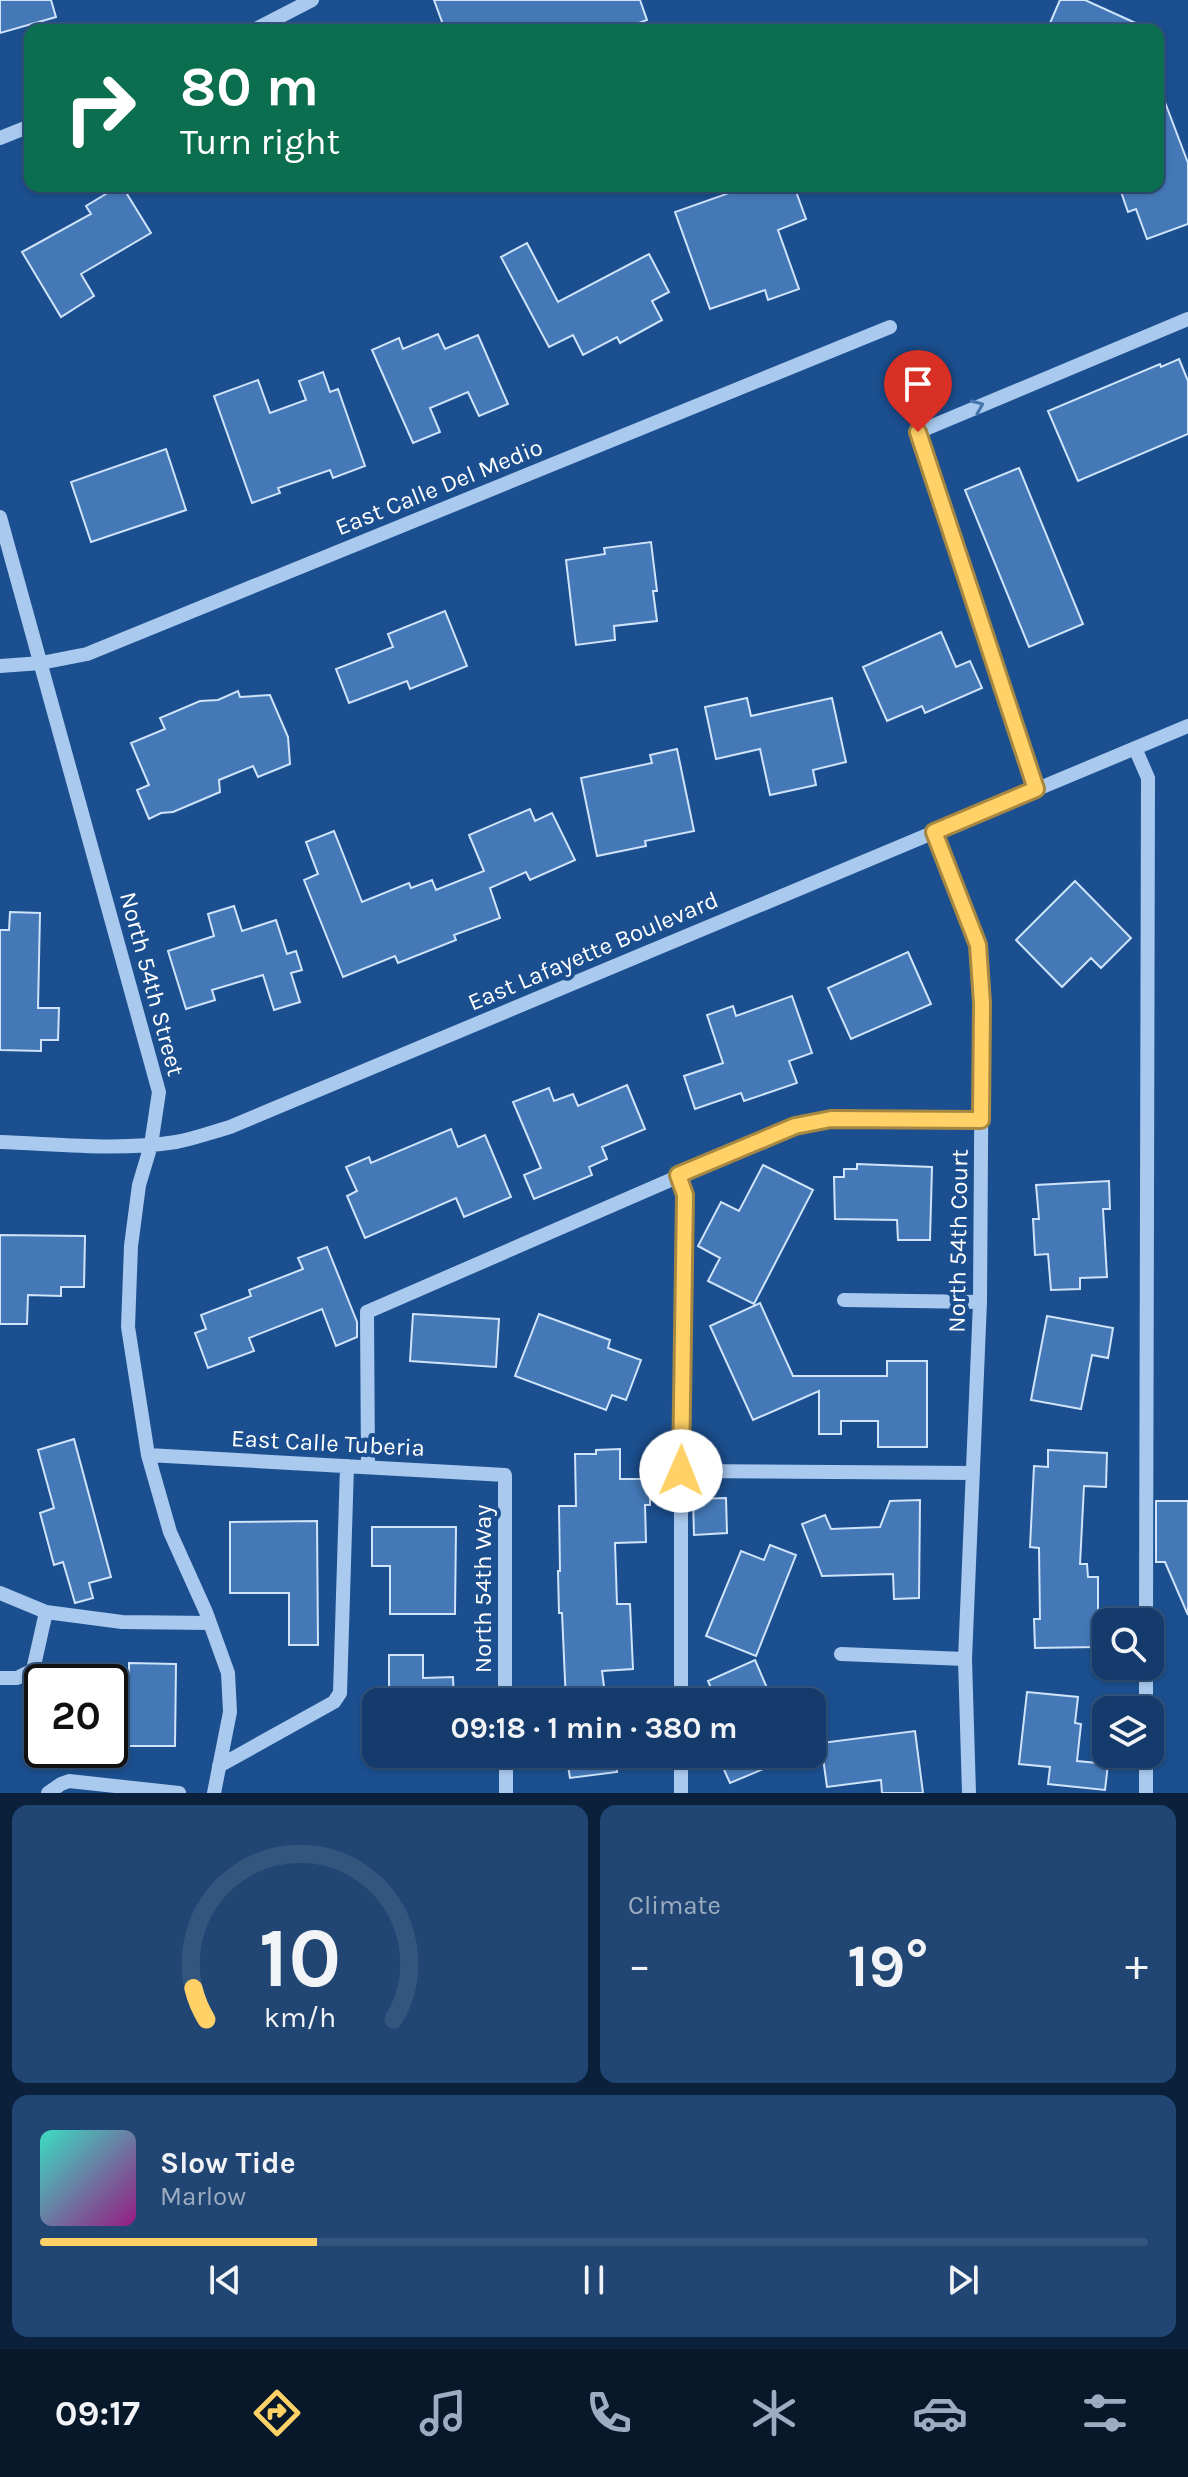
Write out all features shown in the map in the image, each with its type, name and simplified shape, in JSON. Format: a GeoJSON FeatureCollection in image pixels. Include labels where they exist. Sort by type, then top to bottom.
{"type":"FeatureCollection","features":[{"type":"Feature","properties":{"kind":"street"},"geometry":{"type":"LineString","coordinates":[[266,24],[312,0]]}},
{"type":"Feature","properties":{"kind":"street"},"geometry":{"type":"LineString","coordinates":[[0,138],[24,128]]}},
{"type":"Feature","properties":{"kind":"street"},"geometry":{"type":"LineString","coordinates":[[1036,789],[918,432],[1188,319]]}},
{"type":"Feature","properties":{"kind":"street","name":"East Calle Del Medio"},"geometry":{"type":"LineString","coordinates":[[0,666],[41,663],[87,654],[890,327]]}},
{"type":"Feature","properties":{"kind":"street","name":"North 54th Street"},"geometry":{"type":"LineString","coordinates":[[0,517],[159,1092],[151,1145],[139,1185],[131,1246],[128,1327],[148,1455],[170,1532],[228,1673],[230,1712],[214,1793]]}},
{"type":"Feature","properties":{"kind":"street","name":"East Lafayette Boulevard"},"geometry":{"type":"LineString","coordinates":[[0,1142],[151,1145],[180,1141],[230,1127],[1188,726]]}},
{"type":"Feature","properties":{"kind":"street"},"geometry":{"type":"LineString","coordinates":[[1135,748],[1148,778],[1146,1608]]}},
{"type":"Feature","properties":{"kind":"street","name":"North 54th Court"},"geometry":{"type":"LineString","coordinates":[[934,832],[978,945],[982,1003],[980,1302],[965,1659],[969,1793]]}},
{"type":"Feature","properties":{"kind":"street"},"geometry":{"type":"LineString","coordinates":[[368,1467],[367,1312],[795,1126],[831,1119],[981,1120]]}},
{"type":"Feature","properties":{"kind":"street"},"geometry":{"type":"LineString","coordinates":[[678,1175],[685,1195],[681,1688]]}},
{"type":"Feature","properties":{"kind":"street"},"geometry":{"type":"LineString","coordinates":[[844,1300],[980,1302]]}},
{"type":"Feature","properties":{"kind":"street","name":"East Calle Tuberia"},"geometry":{"type":"LineString","coordinates":[[148,1455],[505,1475]]}},
{"type":"Feature","properties":{"kind":"street"},"geometry":{"type":"LineString","coordinates":[[219,1766],[334,1702],[340,1693],[347,1466]]}},
{"type":"Feature","properties":{"kind":"street"},"geometry":{"type":"LineString","coordinates":[[681,1471],[973,1473]]}},
{"type":"Feature","properties":{"kind":"street","name":"North 54th Way"},"geometry":{"type":"LineString","coordinates":[[505,1475],[505,1688]]}},
{"type":"Feature","properties":{"kind":"street"},"geometry":{"type":"LineString","coordinates":[[0,1593],[46,1612],[122,1622],[210,1623]]}},
{"type":"Feature","properties":{"kind":"street"},"geometry":{"type":"LineString","coordinates":[[0,1678],[17,1678],[33,1670],[46,1612]]}},
{"type":"Feature","properties":{"kind":"street"},"geometry":{"type":"LineString","coordinates":[[841,1654],[965,1659]]}},
{"type":"Feature","properties":{"kind":"street"},"geometry":{"type":"LineString","coordinates":[[506,1768],[506,1793]]}},
{"type":"Feature","properties":{"kind":"street"},"geometry":{"type":"LineString","coordinates":[[681,1768],[681,1793]]}},
{"type":"Feature","properties":{"kind":"street"},"geometry":{"type":"LineString","coordinates":[[1146,1768],[1146,1793]]}},
{"type":"Feature","properties":{"kind":"street"},"geometry":{"type":"LineString","coordinates":[[48,1793],[69,1781],[179,1793]]}},
{"type":"Feature","properties":{"kind":"building"},"geometry":{"type":"Polygon","coordinates":[[[0,0],[51,0],[56,17],[0,33],[0,0]]]}},
{"type":"Feature","properties":{"kind":"building"},"geometry":{"type":"Polygon","coordinates":[[[434,0],[640,0],[647,20],[636,24],[443,24],[434,0]]]}},
{"type":"Feature","properties":{"kind":"building"},"geometry":{"type":"Polygon","coordinates":[[[1060,0],[1085,0],[1138,24],[1050,24],[1060,0]]]}},
{"type":"Feature","properties":{"kind":"building"},"geometry":{"type":"Polygon","coordinates":[[[1164,100],[1188,163],[1188,224],[1147,239],[1136,209],[1128,212],[1121,192],[1164,192],[1164,100]]]}},
{"type":"Feature","properties":{"kind":"building"},"geometry":{"type":"Polygon","coordinates":[[[109,192],[126,192],[151,233],[81,274],[94,296],[61,317],[22,252],[91,214],[86,206],[109,192]]]}},
{"type":"Feature","properties":{"kind":"building"},"geometry":{"type":"Polygon","coordinates":[[[732,192],[796,192],[806,219],[778,230],[799,289],[768,300],[765,290],[710,309],[675,212],[732,192]]]}},
{"type":"Feature","properties":{"kind":"building"},"geometry":{"type":"Polygon","coordinates":[[[527,243],[558,302],[649,254],[669,292],[652,301],[662,320],[620,343],[617,337],[583,355],[573,335],[549,347],[501,257],[527,243]]]}},
{"type":"Feature","properties":{"kind":"building"},"geometry":{"type":"Polygon","coordinates":[[[438,334],[445,349],[478,335],[508,404],[479,416],[468,392],[430,408],[440,432],[413,443],[372,350],[399,338],[403,349],[438,334]]]}},
{"type":"Feature","properties":{"kind":"building"},"geometry":{"type":"Polygon","coordinates":[[[1179,359],[1188,381],[1188,434],[1078,481],[1048,411],[1179,359]]]}},
{"type":"Feature","properties":{"kind":"building"},"geometry":{"type":"Polygon","coordinates":[[[323,372],[330,392],[338,389],[365,466],[333,478],[330,470],[278,488],[280,493],[252,503],[214,396],[258,380],[270,413],[306,400],[299,381],[323,372]]]}},
{"type":"Feature","properties":{"kind":"building"},"geometry":{"type":"Polygon","coordinates":[[[166,449],[186,510],[91,542],[71,482],[166,449]]]}},
{"type":"Feature","properties":{"kind":"building"},"geometry":{"type":"Polygon","coordinates":[[[1019,468],[1083,624],[1029,647],[965,490],[1019,468]]]}},
{"type":"Feature","properties":{"kind":"building"},"geometry":{"type":"Polygon","coordinates":[[[651,542],[657,621],[614,626],[615,640],[576,645],[566,560],[605,554],[604,548],[651,542]]]}},
{"type":"Feature","properties":{"kind":"building"},"geometry":{"type":"Polygon","coordinates":[[[445,611],[467,666],[410,689],[407,681],[349,703],[336,669],[393,647],[388,634],[445,611]]]}},
{"type":"Feature","properties":{"kind":"building"},"geometry":{"type":"Polygon","coordinates":[[[941,632],[956,667],[970,661],[982,688],[925,713],[922,706],[887,721],[863,667],[941,632]]]}},
{"type":"Feature","properties":{"kind":"building"},"geometry":{"type":"Polygon","coordinates":[[[238,691],[240,697],[270,695],[288,737],[290,764],[258,777],[253,766],[219,780],[220,792],[149,819],[137,790],[149,785],[131,743],[165,729],[160,718],[200,701],[218,700],[238,691]]]}},
{"type":"Feature","properties":{"kind":"building"},"geometry":{"type":"Polygon","coordinates":[[[747,698],[751,716],[832,698],[846,762],[813,770],[816,785],[770,795],[760,749],[716,759],[705,707],[747,698]]]}},
{"type":"Feature","properties":{"kind":"building"},"geometry":{"type":"Polygon","coordinates":[[[677,749],[694,831],[645,841],[646,846],[597,856],[581,778],[652,763],[650,755],[677,749]]]}},
{"type":"Feature","properties":{"kind":"building"},"geometry":{"type":"Polygon","coordinates":[[[530,809],[535,821],[552,813],[575,860],[530,880],[526,872],[490,888],[500,918],[454,935],[456,940],[398,963],[395,956],[343,977],[304,880],[318,874],[306,842],[334,831],[362,902],[409,883],[411,888],[432,880],[436,890],[484,871],[469,835],[530,809]]]}},
{"type":"Feature","properties":{"kind":"building"},"geometry":{"type":"Polygon","coordinates":[[[1075,881],[1131,938],[1101,968],[1091,958],[1062,987],[1016,940],[1075,881]]]}},
{"type":"Feature","properties":{"kind":"building"},"geometry":{"type":"Polygon","coordinates":[[[234,906],[242,931],[276,920],[287,954],[296,951],[302,970],[291,973],[300,1002],[274,1010],[263,975],[212,990],[215,1000],[186,1009],[168,951],[214,936],[208,914],[234,906]]]}},
{"type":"Feature","properties":{"kind":"building"},"geometry":{"type":"Polygon","coordinates":[[[10,912],[40,913],[38,1008],[59,1008],[58,1040],[41,1040],[41,1051],[0,1050],[0,930],[9,930],[10,912]]]}},
{"type":"Feature","properties":{"kind":"building"},"geometry":{"type":"Polygon","coordinates":[[[908,952],[931,1004],[851,1039],[828,988],[908,952]]]}},
{"type":"Feature","properties":{"kind":"building"},"geometry":{"type":"Polygon","coordinates":[[[792,996],[812,1053],[789,1061],[797,1083],[744,1101],[741,1093],[695,1109],[684,1076],[723,1063],[707,1015],[733,1006],[736,1016],[792,996]]]}},
{"type":"Feature","properties":{"kind":"building"},"geometry":{"type":"Polygon","coordinates":[[[627,1085],[645,1129],[602,1147],[607,1159],[589,1167],[592,1175],[534,1199],[524,1175],[541,1168],[513,1102],[549,1088],[554,1101],[573,1094],[578,1106],[627,1085]]]}},
{"type":"Feature","properties":{"kind":"building"},"geometry":{"type":"Polygon","coordinates":[[[451,1129],[458,1147],[485,1135],[511,1197],[464,1217],[456,1198],[365,1238],[347,1196],[357,1191],[346,1167],[369,1157],[371,1163],[451,1129]]]}},
{"type":"Feature","properties":{"kind":"building"},"geometry":{"type":"Polygon","coordinates":[[[857,1164],[932,1167],[930,1240],[898,1240],[897,1220],[835,1219],[834,1177],[844,1177],[844,1169],[857,1169],[857,1164]]]}},
{"type":"Feature","properties":{"kind":"building"},"geometry":{"type":"Polygon","coordinates":[[[763,1165],[813,1190],[754,1304],[708,1281],[720,1258],[698,1246],[721,1202],[739,1211],[763,1165]]]}},
{"type":"Feature","properties":{"kind":"building"},"geometry":{"type":"Polygon","coordinates":[[[1109,1181],[1110,1209],[1103,1209],[1107,1277],[1080,1278],[1080,1289],[1051,1290],[1048,1254],[1035,1255],[1033,1219],[1039,1219],[1036,1185],[1109,1181]]]}},
{"type":"Feature","properties":{"kind":"building"},"geometry":{"type":"Polygon","coordinates":[[[0,1235],[85,1236],[84,1287],[61,1287],[61,1296],[28,1295],[27,1324],[0,1324],[0,1235]]]}},
{"type":"Feature","properties":{"kind":"building"},"geometry":{"type":"Polygon","coordinates":[[[327,1247],[357,1322],[357,1337],[336,1346],[322,1309],[249,1338],[254,1351],[208,1368],[195,1333],[206,1329],[201,1315],[251,1296],[249,1290],[303,1269],[298,1258],[327,1247]]]}},
{"type":"Feature","properties":{"kind":"building"},"geometry":{"type":"Polygon","coordinates":[[[760,1303],[793,1376],[887,1376],[887,1361],[927,1361],[927,1447],[878,1447],[878,1421],[841,1421],[841,1434],[819,1434],[819,1391],[753,1420],[710,1326],[760,1303]]]}},
{"type":"Feature","properties":{"kind":"building"},"geometry":{"type":"Polygon","coordinates":[[[413,1314],[499,1319],[496,1367],[410,1361],[413,1314]]]}},
{"type":"Feature","properties":{"kind":"building"},"geometry":{"type":"Polygon","coordinates":[[[539,1314],[610,1340],[608,1348],[641,1360],[626,1400],[612,1395],[606,1410],[515,1376],[539,1314]]]}},
{"type":"Feature","properties":{"kind":"building"},"geometry":{"type":"Polygon","coordinates":[[[1047,1316],[1113,1328],[1108,1358],[1092,1355],[1081,1409],[1031,1400],[1047,1316]]]}},
{"type":"Feature","properties":{"kind":"building"},"geometry":{"type":"Polygon","coordinates":[[[74,1439],[111,1577],[89,1583],[93,1598],[75,1603],[63,1562],[54,1565],[40,1513],[54,1508],[38,1450],[74,1439]]]}},
{"type":"Feature","properties":{"kind":"building"},"geometry":{"type":"Polygon","coordinates":[[[620,1449],[620,1479],[650,1479],[650,1505],[645,1505],[646,1542],[615,1543],[617,1604],[630,1604],[633,1669],[602,1671],[604,1688],[565,1688],[562,1613],[559,1613],[559,1506],[576,1506],[575,1454],[596,1454],[596,1450],[620,1449]]]}},
{"type":"Feature","properties":{"kind":"building"},"geometry":{"type":"Polygon","coordinates":[[[1048,1450],[1107,1453],[1106,1487],[1084,1486],[1080,1564],[1087,1564],[1088,1577],[1098,1577],[1098,1608],[1092,1608],[1092,1647],[1035,1648],[1034,1619],[1040,1619],[1039,1548],[1030,1547],[1034,1466],[1048,1467],[1048,1450]]]}},
{"type":"Feature","properties":{"kind":"building"},"geometry":{"type":"Polygon","coordinates":[[[726,1498],[727,1533],[694,1535],[693,1499],[726,1498]]]}},
{"type":"Feature","properties":{"kind":"building"},"geometry":{"type":"Polygon","coordinates":[[[920,1500],[919,1598],[894,1599],[893,1574],[822,1576],[802,1524],[825,1515],[831,1529],[880,1527],[890,1501],[920,1500]]]}},
{"type":"Feature","properties":{"kind":"building"},"geometry":{"type":"Polygon","coordinates":[[[1156,1501],[1188,1501],[1188,1615],[1165,1562],[1156,1562],[1156,1501]]]}},
{"type":"Feature","properties":{"kind":"building"},"geometry":{"type":"Polygon","coordinates":[[[317,1521],[318,1645],[289,1645],[289,1593],[230,1593],[230,1522],[317,1521]]]}},
{"type":"Feature","properties":{"kind":"building"},"geometry":{"type":"Polygon","coordinates":[[[372,1527],[456,1527],[455,1614],[390,1614],[390,1566],[372,1566],[372,1527]]]}},
{"type":"Feature","properties":{"kind":"building"},"geometry":{"type":"Polygon","coordinates":[[[770,1545],[796,1555],[756,1656],[706,1636],[741,1551],[764,1560],[770,1545]]]}},
{"type":"Feature","properties":{"kind":"building"},"geometry":{"type":"Polygon","coordinates":[[[389,1655],[423,1655],[423,1678],[453,1677],[453,1688],[389,1688],[389,1655]]]}},
{"type":"Feature","properties":{"kind":"building"},"geometry":{"type":"Polygon","coordinates":[[[755,1660],[767,1688],[711,1688],[708,1681],[755,1660]]]}},
{"type":"Feature","properties":{"kind":"building"},"geometry":{"type":"Polygon","coordinates":[[[129,1663],[176,1664],[175,1746],[128,1746],[129,1663]]]}},
{"type":"Feature","properties":{"kind":"building"},"geometry":{"type":"Polygon","coordinates":[[[1027,1692],[1078,1697],[1075,1723],[1081,1724],[1077,1761],[1092,1762],[1092,1768],[1108,1768],[1105,1790],[1048,1784],[1050,1767],[1019,1764],[1027,1692]]]}},
{"type":"Feature","properties":{"kind":"building"},"geometry":{"type":"Polygon","coordinates":[[[915,1731],[923,1793],[882,1793],[881,1780],[827,1787],[826,1742],[915,1731]]]}},
{"type":"Feature","properties":{"kind":"building"},"geometry":{"type":"Polygon","coordinates":[[[568,1768],[616,1768],[617,1772],[570,1778],[568,1768]]]}},
{"type":"Feature","properties":{"kind":"building"},"geometry":{"type":"Polygon","coordinates":[[[723,1768],[766,1768],[730,1783],[723,1768]]]}},
{"type":"Feature","properties":{"kind":"route"},"geometry":{"type":"LineString","coordinates":[[681,1471],[685,1195],[678,1175],[795,1126],[831,1119],[981,1120],[982,1003],[978,945],[934,832],[1036,789],[918,432]]}}]}
